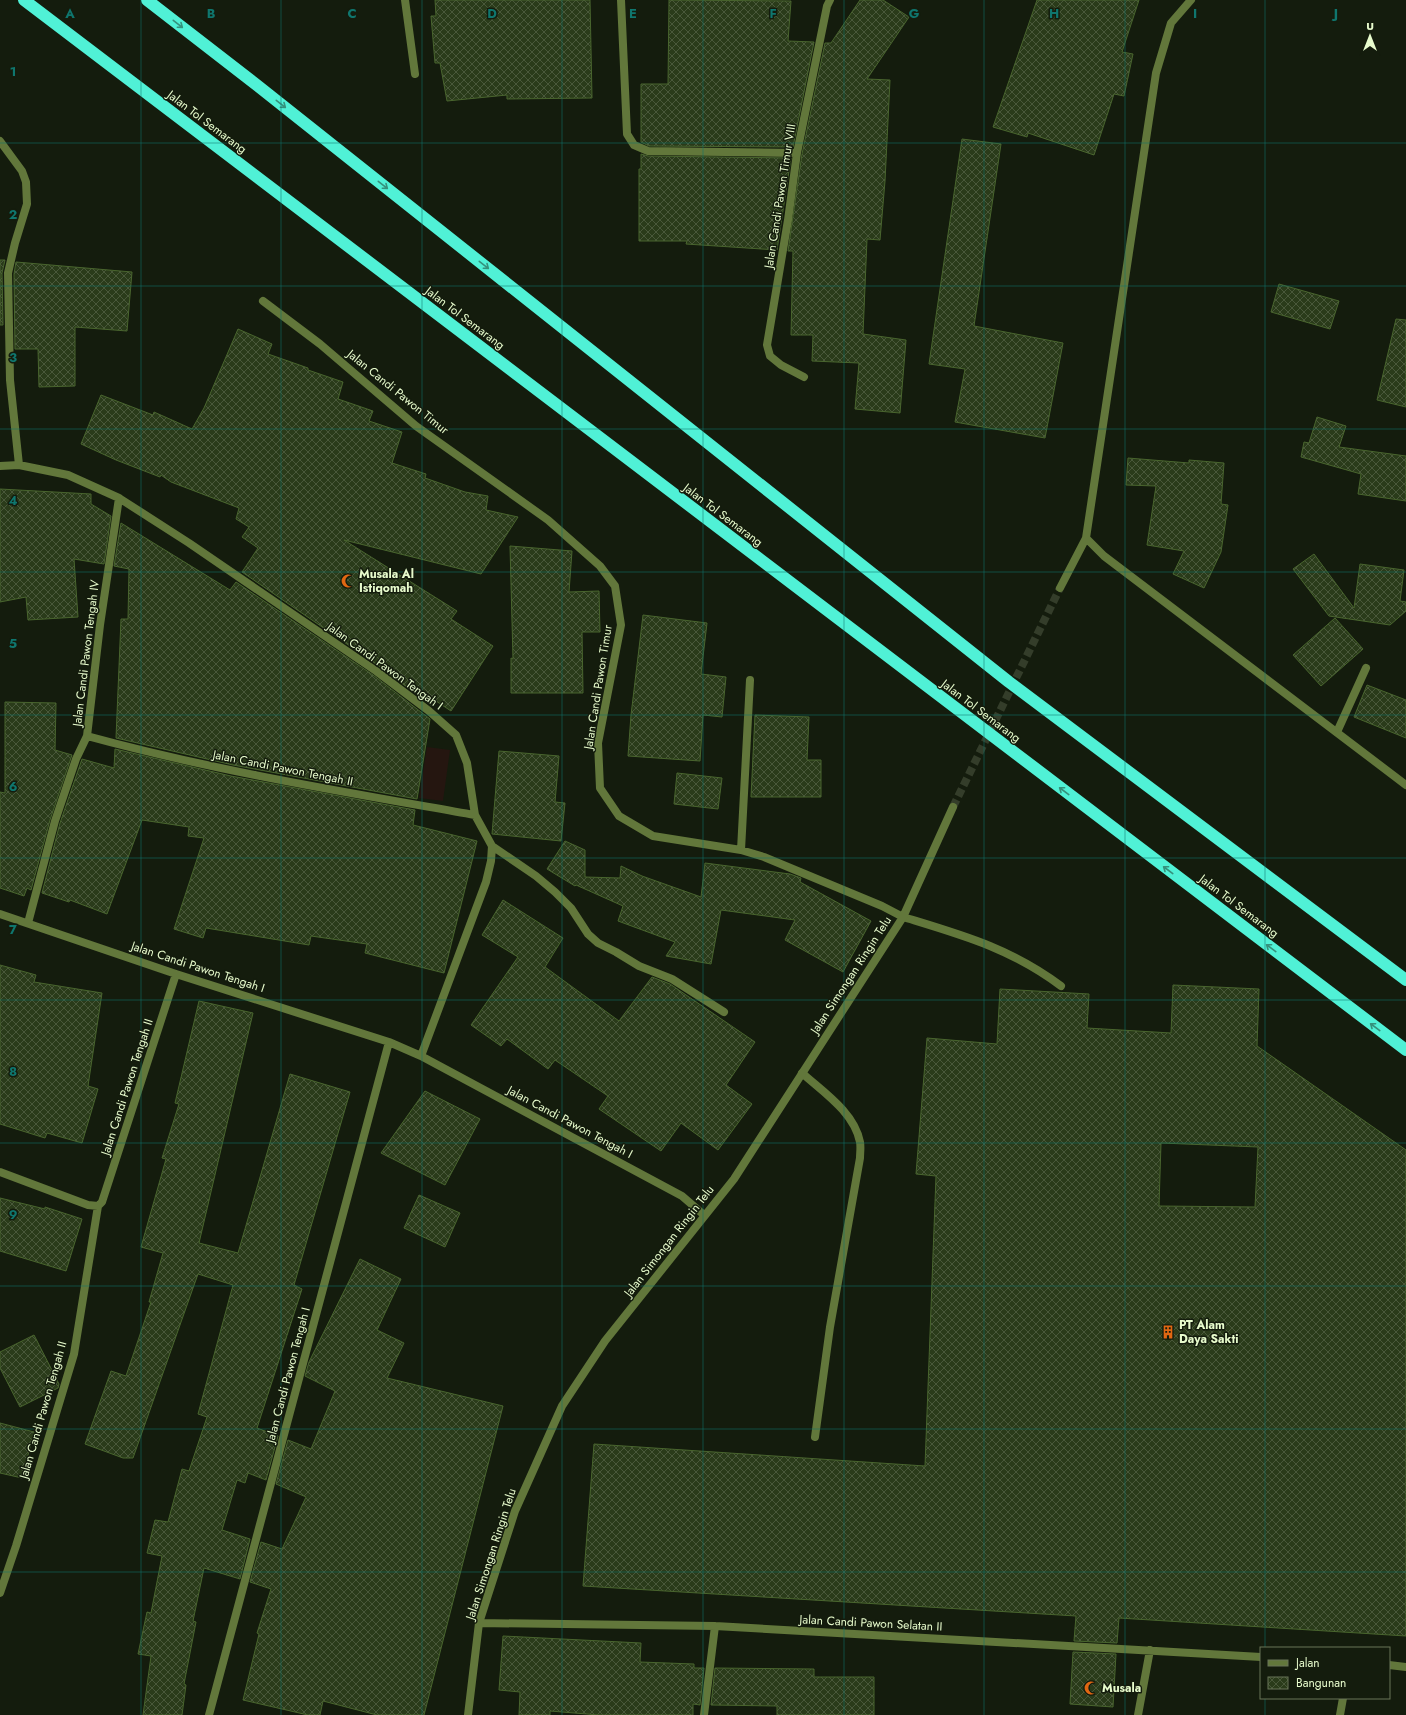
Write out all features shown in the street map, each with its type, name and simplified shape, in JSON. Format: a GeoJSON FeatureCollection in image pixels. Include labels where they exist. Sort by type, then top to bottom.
{"type":"FeatureCollection","features":[{"type":"Feature","properties":{"kind":"highway","name":"Jalan Tol Semarang"},"geometry":{"type":"LineString","coordinates":[[24,0],[1406,1050]]}},
{"type":"Feature","properties":{"kind":"highway"},"geometry":{"type":"LineString","coordinates":[[147,0],[258,86],[1008,682],[1406,980]]}},
{"type":"Feature","properties":{"kind":"street"},"geometry":{"type":"LineString","coordinates":[[405,0],[415,74]]}},
{"type":"Feature","properties":{"kind":"street"},"geometry":{"type":"LineString","coordinates":[[621,0],[627,134],[634,145],[648,151],[797,153]]}},
{"type":"Feature","properties":{"kind":"street","name":"Jalan Candi Pawon Timur VIII"},"geometry":{"type":"LineString","coordinates":[[804,377],[781,366],[770,356],[767,345],[788,220],[797,153],[827,6],[830,0]]}},
{"type":"Feature","properties":{"kind":"street"},"geometry":{"type":"LineString","coordinates":[[1060,588],[1086,538],[1156,73],[1171,23],[1191,0]]}},
{"type":"Feature","properties":{"kind":"street"},"geometry":{"type":"LineString","coordinates":[[0,141],[22,171],[26,182],[27,204],[15,243],[8,273],[10,380],[19,465]]}},
{"type":"Feature","properties":{"kind":"street","name":"Jalan Candi Pawon Timur"},"geometry":{"type":"LineString","coordinates":[[263,301],[320,344],[416,426],[548,520],[600,566],[615,586],[621,626],[598,743],[600,788],[619,816],[653,836],[741,850],[764,857],[882,906],[903,917],[991,945],[1035,967],[1061,986]]}},
{"type":"Feature","properties":{"kind":"street","name":"Jalan Candi Pawon Tengah I"},"geometry":{"type":"LineString","coordinates":[[0,466],[19,465],[68,475],[119,498],[189,543],[376,671],[429,711],[456,735],[467,763],[475,815],[492,846]]}},
{"type":"Feature","properties":{"kind":"street","name":"Jalan Candi Pawon Tengah IV"},"geometry":{"type":"LineString","coordinates":[[28,923],[55,821],[76,759],[87,736],[100,625],[119,498]]}},
{"type":"Feature","properties":{"kind":"street"},"geometry":{"type":"LineString","coordinates":[[1086,538],[1104,556],[1406,785]]}},
{"type":"Feature","properties":{"kind":"street"},"geometry":{"type":"LineString","coordinates":[[1336,732],[1366,668]]}},
{"type":"Feature","properties":{"kind":"street"},"geometry":{"type":"LineString","coordinates":[[741,850],[750,680]]}},
{"type":"Feature","properties":{"kind":"street","name":"Jalan Candi Pawon Tengah II"},"geometry":{"type":"LineString","coordinates":[[87,736],[217,768],[312,787],[475,815]]}},
{"type":"Feature","properties":{"kind":"street","name":"Jalan Simongan Ringin Telu"},"geometry":{"type":"LineString","coordinates":[[468,1715],[479,1623],[515,1511],[562,1406],[605,1341],[734,1178],[903,917],[952,807]]}},
{"type":"Feature","properties":{"kind":"street"},"geometry":{"type":"LineString","coordinates":[[492,846],[536,876],[555,892],[571,908],[588,934],[598,943],[639,966],[672,979],[724,1012]]}},
{"type":"Feature","properties":{"kind":"street"},"geometry":{"type":"LineString","coordinates":[[421,1056],[486,882],[491,861],[492,846]]}},
{"type":"Feature","properties":{"kind":"street","name":"Jalan Candi Pawon Tengah I"},"geometry":{"type":"LineString","coordinates":[[0,914],[176,974],[389,1042],[421,1056],[682,1196],[704,1215]]}},
{"type":"Feature","properties":{"kind":"street","name":"Jalan Candi Pawon Tengah II"},"geometry":{"type":"LineString","coordinates":[[0,1593],[16,1546],[74,1354],[98,1206],[102,1202],[176,974]]}},
{"type":"Feature","properties":{"kind":"street","name":"Jalan Candi Pawon Tengah I"},"geometry":{"type":"LineString","coordinates":[[209,1715],[389,1042]]}},
{"type":"Feature","properties":{"kind":"street"},"geometry":{"type":"LineString","coordinates":[[802,1073],[846,1114],[854,1127],[860,1142],[860,1158],[830,1327],[815,1437]]}},
{"type":"Feature","properties":{"kind":"street"},"geometry":{"type":"LineString","coordinates":[[0,1172],[88,1205],[98,1206]]}},
{"type":"Feature","properties":{"kind":"street","name":"Jalan Candi Pawon Selatan II"},"geometry":{"type":"LineString","coordinates":[[479,1623],[715,1626],[1260,1657]]}},
{"type":"Feature","properties":{"kind":"street"},"geometry":{"type":"LineString","coordinates":[[704,1715],[715,1626]]}},
{"type":"Feature","properties":{"kind":"street"},"geometry":{"type":"LineString","coordinates":[[1138,1715],[1150,1650]]}},
{"type":"Feature","properties":{"kind":"street"},"geometry":{"type":"LineString","coordinates":[[1390,1665],[1406,1667]]}},
{"type":"Feature","properties":{"kind":"street"},"geometry":{"type":"LineString","coordinates":[[1340,1715],[1343,1699]]}},
{"type":"Feature","properties":{"kind":"shaded area"},"geometry":{"type":"Polygon","coordinates":[[[427,747],[450,750],[443,801],[419,798],[427,747]]]}},
{"type":"Feature","properties":{"kind":"building"},"geometry":{"type":"Polygon","coordinates":[[[435,0],[590,0],[592,98],[507,99],[507,95],[447,101],[440,63],[435,63],[431,16],[436,16],[435,0]]]}},
{"type":"Feature","properties":{"kind":"building"},"geometry":{"type":"Polygon","coordinates":[[[669,0],[791,1],[788,41],[814,42],[793,147],[649,146],[641,142],[641,84],[668,84],[669,0]]]}},
{"type":"Feature","properties":{"kind":"building"},"geometry":{"type":"Polygon","coordinates":[[[860,0],[883,0],[909,17],[867,79],[890,80],[885,181],[880,240],[867,239],[863,334],[906,340],[900,413],[855,409],[859,363],[812,361],[813,335],[791,335],[793,251],[788,251],[802,154],[825,43],[831,43],[860,0]]]}},
{"type":"Feature","properties":{"kind":"building"},"geometry":{"type":"Polygon","coordinates":[[[1037,0],[1139,0],[1122,52],[1133,54],[1124,96],[1114,94],[1094,155],[1028,133],[1027,137],[993,127],[1037,0]]]}},
{"type":"Feature","properties":{"kind":"building"},"geometry":{"type":"Polygon","coordinates":[[[962,139],[1001,144],[974,326],[1063,343],[1045,438],[955,422],[965,369],[929,364],[962,139]]]}},
{"type":"Feature","properties":{"kind":"building"},"geometry":{"type":"Polygon","coordinates":[[[641,154],[648,156],[791,158],[777,250],[686,244],[687,241],[639,241],[639,169],[641,169],[641,154]]]}},
{"type":"Feature","properties":{"kind":"building"},"geometry":{"type":"Polygon","coordinates":[[[0,260],[5,260],[2,273],[3,325],[0,325],[0,260]]]}},
{"type":"Feature","properties":{"kind":"building"},"geometry":{"type":"Polygon","coordinates":[[[16,262],[132,272],[127,331],[75,327],[75,386],[39,387],[38,349],[15,349],[14,274],[16,262]]]}},
{"type":"Feature","properties":{"kind":"building"},"geometry":{"type":"Polygon","coordinates":[[[1279,284],[1339,301],[1330,329],[1271,312],[1279,284]]]}},
{"type":"Feature","properties":{"kind":"building"},"geometry":{"type":"Polygon","coordinates":[[[1396,319],[1406,320],[1406,407],[1377,400],[1396,319]]]}},
{"type":"Feature","properties":{"kind":"building"},"geometry":{"type":"Polygon","coordinates":[[[238,329],[272,344],[268,354],[343,382],[338,399],[373,411],[369,421],[402,432],[392,463],[426,474],[425,478],[465,492],[488,496],[486,510],[518,517],[481,574],[344,540],[457,611],[451,619],[493,646],[451,711],[433,699],[432,706],[379,666],[242,572],[258,548],[242,537],[249,527],[236,519],[239,508],[171,482],[161,475],[160,477],[116,460],[81,444],[101,395],[153,415],[154,412],[192,429],[204,408],[238,329]]]}},
{"type":"Feature","properties":{"kind":"building"},"geometry":{"type":"Polygon","coordinates":[[[1317,417],[1346,426],[1339,447],[1406,456],[1406,501],[1358,494],[1361,474],[1301,457],[1304,442],[1309,443],[1317,417]]]}},
{"type":"Feature","properties":{"kind":"building"},"geometry":{"type":"Polygon","coordinates":[[[1128,458],[1189,463],[1189,460],[1224,463],[1221,504],[1228,505],[1221,552],[1204,588],[1173,574],[1184,551],[1147,545],[1156,486],[1126,485],[1128,458]]]}},
{"type":"Feature","properties":{"kind":"building"},"geometry":{"type":"Polygon","coordinates":[[[0,489],[91,494],[91,504],[111,516],[104,564],[74,559],[78,617],[28,620],[26,597],[0,602],[0,489]]]}},
{"type":"Feature","properties":{"kind":"building"},"geometry":{"type":"Polygon","coordinates":[[[121,523],[230,590],[236,582],[373,675],[430,719],[417,799],[233,765],[116,738],[121,619],[128,619],[129,569],[114,566],[121,523]]]}},
{"type":"Feature","properties":{"kind":"building"},"geometry":{"type":"Polygon","coordinates":[[[510,546],[572,551],[569,592],[599,591],[600,632],[582,632],[583,693],[511,693],[511,658],[513,659],[510,546]]]}},
{"type":"Feature","properties":{"kind":"building"},"geometry":{"type":"Polygon","coordinates":[[[1314,554],[1354,608],[1360,564],[1404,570],[1400,601],[1406,602],[1406,611],[1390,625],[1329,616],[1293,569],[1314,554]]]}},
{"type":"Feature","properties":{"kind":"building"},"geometry":{"type":"Polygon","coordinates":[[[643,615],[707,623],[701,674],[726,677],[722,717],[703,715],[700,761],[628,756],[631,715],[643,615]]]}},
{"type":"Feature","properties":{"kind":"building"},"geometry":{"type":"Polygon","coordinates":[[[1335,618],[1363,649],[1321,686],[1293,655],[1335,618]]]}},
{"type":"Feature","properties":{"kind":"building"},"geometry":{"type":"Polygon","coordinates":[[[1367,685],[1406,700],[1406,738],[1354,717],[1367,685]]]}},
{"type":"Feature","properties":{"kind":"building"},"geometry":{"type":"Polygon","coordinates":[[[5,702],[56,703],[55,750],[72,755],[50,820],[31,890],[27,888],[24,896],[0,888],[0,792],[5,793],[5,702]]]}},
{"type":"Feature","properties":{"kind":"building"},"geometry":{"type":"Polygon","coordinates":[[[755,715],[809,717],[807,760],[821,760],[821,797],[751,797],[755,715]]]}},
{"type":"Feature","properties":{"kind":"building"},"geometry":{"type":"Polygon","coordinates":[[[115,749],[231,776],[415,810],[413,825],[477,841],[444,973],[365,953],[367,944],[311,936],[309,945],[206,928],[203,938],[174,929],[204,838],[188,836],[189,827],[142,820],[107,914],[70,900],[69,902],[42,893],[60,823],[82,759],[114,768],[115,749]]]}},
{"type":"Feature","properties":{"kind":"building"},"geometry":{"type":"Polygon","coordinates":[[[499,751],[559,756],[555,802],[565,803],[561,841],[492,834],[499,751]]]}},
{"type":"Feature","properties":{"kind":"building"},"geometry":{"type":"Polygon","coordinates":[[[677,773],[722,778],[718,809],[674,804],[677,773]]]}},
{"type":"Feature","properties":{"kind":"building"},"geometry":{"type":"Polygon","coordinates":[[[565,841],[585,850],[585,877],[620,878],[621,866],[642,876],[701,897],[705,863],[790,874],[801,878],[800,882],[871,921],[843,972],[785,940],[795,920],[721,910],[711,964],[666,956],[675,942],[618,921],[623,906],[576,885],[575,886],[547,869],[565,841]]]}},
{"type":"Feature","properties":{"kind":"building"},"geometry":{"type":"Polygon","coordinates":[[[503,900],[563,938],[545,967],[619,1021],[652,977],[670,984],[755,1042],[726,1085],[752,1104],[718,1150],[681,1123],[661,1151],[599,1109],[608,1096],[555,1060],[548,1069],[507,1039],[501,1046],[471,1025],[518,957],[482,935],[503,900]]]}},
{"type":"Feature","properties":{"kind":"building"},"geometry":{"type":"Polygon","coordinates":[[[0,965],[36,975],[34,982],[102,993],[88,1086],[98,1089],[82,1143],[47,1133],[45,1138],[0,1124],[0,965]]]}},
{"type":"Feature","properties":{"kind":"building","name":"PT Alam Daya Sakti"},"geometry":{"type":"Polygon","coordinates":[[[1173,985],[1259,989],[1257,1046],[1406,1150],[1406,1636],[1119,1618],[1117,1643],[1074,1641],[1076,1616],[583,1586],[594,1444],[925,1466],[936,1176],[916,1174],[927,1038],[997,1044],[1000,989],[1089,994],[1087,1028],[1171,1033],[1173,985]],[[1161,1143],[1159,1206],[1255,1207],[1258,1147],[1161,1143]]]}},
{"type":"Feature","properties":{"kind":"building"},"geometry":{"type":"Polygon","coordinates":[[[199,1001],[253,1013],[199,1243],[238,1253],[290,1074],[350,1092],[294,1285],[302,1289],[257,1428],[278,1436],[266,1480],[248,1473],[245,1483],[237,1480],[222,1530],[250,1539],[240,1579],[204,1568],[193,1621],[196,1622],[184,1684],[186,1685],[182,1715],[143,1715],[151,1656],[138,1654],[147,1612],[151,1613],[162,1556],[147,1553],[155,1520],[168,1522],[182,1469],[189,1471],[207,1417],[198,1414],[233,1285],[198,1274],[133,1458],[123,1458],[85,1444],[111,1371],[126,1376],[151,1302],[149,1302],[163,1253],[141,1247],[166,1159],[162,1158],[179,1104],[175,1103],[199,1001]]]}},
{"type":"Feature","properties":{"kind":"building"},"geometry":{"type":"Polygon","coordinates":[[[425,1091],[480,1119],[445,1185],[381,1153],[425,1091]]]}},
{"type":"Feature","properties":{"kind":"building"},"geometry":{"type":"Polygon","coordinates":[[[419,1195],[460,1213],[445,1247],[404,1228],[419,1195]]]}},
{"type":"Feature","properties":{"kind":"building"},"geometry":{"type":"Polygon","coordinates":[[[0,1198],[45,1209],[45,1207],[82,1219],[66,1271],[0,1251],[0,1198]]]}},
{"type":"Feature","properties":{"kind":"building"},"geometry":{"type":"Polygon","coordinates":[[[360,1259],[401,1279],[377,1330],[404,1343],[387,1378],[503,1406],[424,1715],[377,1715],[323,1701],[320,1715],[308,1715],[243,1700],[259,1634],[257,1633],[271,1589],[250,1582],[261,1542],[282,1549],[306,1497],[276,1484],[288,1440],[311,1449],[335,1391],[305,1376],[309,1362],[360,1259]]]}},
{"type":"Feature","properties":{"kind":"building"},"geometry":{"type":"Polygon","coordinates":[[[34,1335],[59,1384],[58,1388],[20,1407],[0,1368],[0,1352],[34,1335]]]}},
{"type":"Feature","properties":{"kind":"building"},"geometry":{"type":"Polygon","coordinates":[[[0,1423],[34,1432],[22,1478],[0,1473],[0,1423]]]}},
{"type":"Feature","properties":{"kind":"building"},"geometry":{"type":"Polygon","coordinates":[[[503,1636],[641,1643],[640,1662],[694,1664],[694,1668],[704,1668],[700,1705],[693,1704],[693,1715],[599,1715],[550,1711],[550,1715],[519,1715],[520,1692],[499,1690],[503,1636]]]}},
{"type":"Feature","properties":{"kind":"building"},"geometry":{"type":"Polygon","coordinates":[[[1073,1652],[1116,1654],[1113,1707],[1070,1704],[1073,1652]]]}},
{"type":"Feature","properties":{"kind":"building"},"geometry":{"type":"Polygon","coordinates":[[[715,1668],[814,1669],[814,1677],[874,1677],[874,1715],[777,1715],[777,1706],[711,1705],[715,1668]]]}},
{"type":"Feature","properties":{"kind":"tunnel"},"geometry":{"type":"LineString","coordinates":[[953,807],[1060,588]]}},
{"type":"Feature","properties":{"kind":"place","name":"Musala Al Istiqomah"},"geometry":{"type":"Point","coordinates":[348,581]}},
{"type":"Feature","properties":{"kind":"place","name":"PT Alam Daya Sakti"},"geometry":{"type":"Point","coordinates":[1168,1332]}},
{"type":"Feature","properties":{"kind":"place","name":"Musala"},"geometry":{"type":"Point","coordinates":[1091,1688]}}]}
